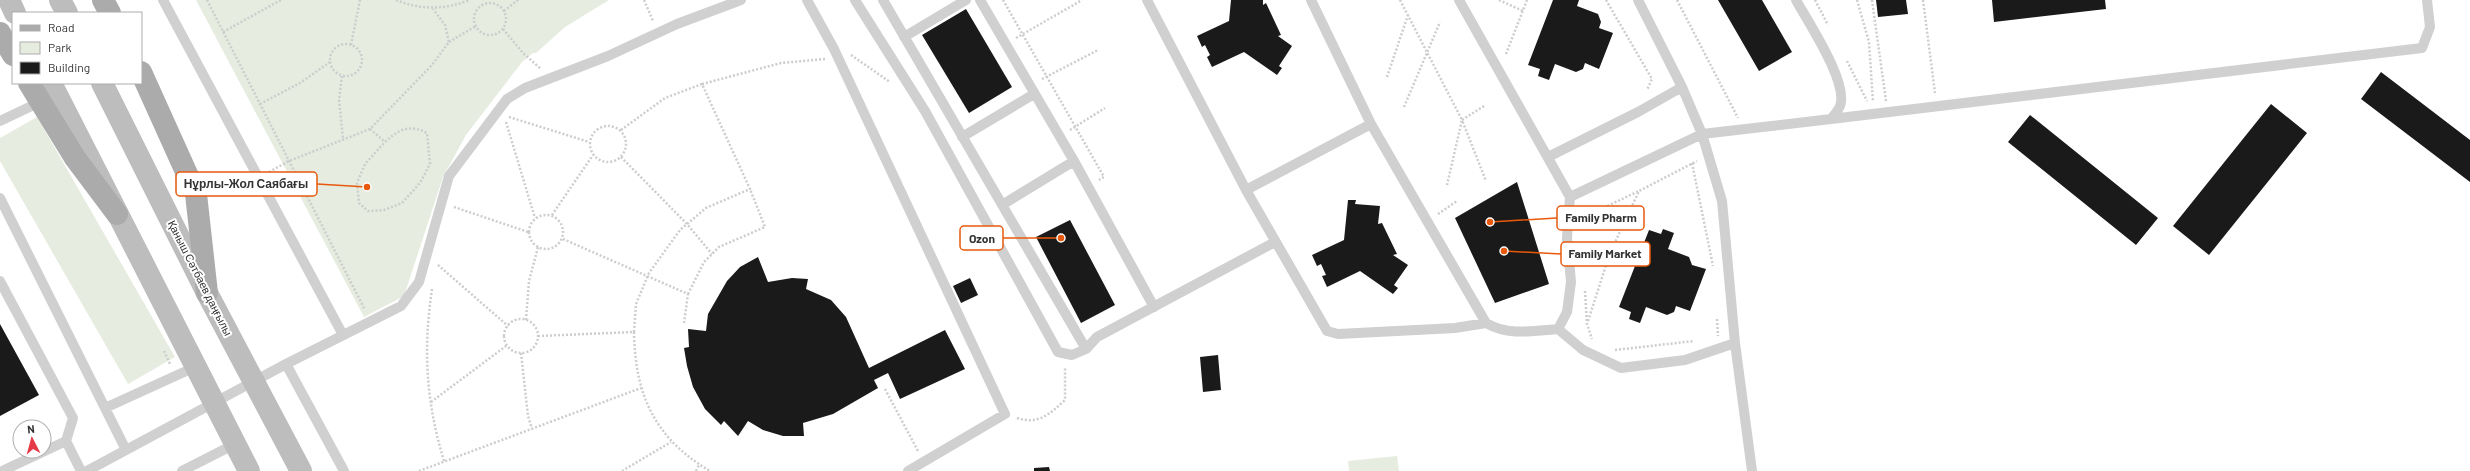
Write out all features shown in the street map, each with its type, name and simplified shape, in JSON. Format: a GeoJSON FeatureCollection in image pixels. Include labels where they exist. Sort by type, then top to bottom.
{"type":"FeatureCollection","features":[{"type":"Feature","properties":{"kind":"main road"},"geometry":{"type":"LineString","coordinates":[[9,0],[15,12]]}},
{"type":"Feature","properties":{"kind":"main road"},"geometry":{"type":"LineString","coordinates":[[60,0],[66,12]]}},
{"type":"Feature","properties":{"kind":"main road"},"geometry":{"type":"LineString","coordinates":[[103,0],[109,12]]}},
{"type":"Feature","properties":{"kind":"main road"},"geometry":{"type":"LineString","coordinates":[[0,33],[12,53]]}},
{"type":"Feature","properties":{"kind":"main road"},"geometry":{"type":"LineString","coordinates":[[142,74],[196,194],[207,293]]}},
{"type":"Feature","properties":{"kind":"main road"},"geometry":{"type":"LineString","coordinates":[[30,84],[75,158],[117,214]]}},
{"type":"Feature","properties":{"kind":"main road"},"geometry":{"type":"LineString","coordinates":[[52,84],[249,471]]}},
{"type":"Feature","properties":{"kind":"main road","name":"Қаныш Сәтбаев даңғылы"},"geometry":{"type":"LineString","coordinates":[[102,84],[207,293],[301,471]]}},
{"type":"Feature","properties":{"kind":"lane"},"geometry":{"type":"LineString","coordinates":[[163,0],[343,335]]}},
{"type":"Feature","properties":{"kind":"lane"},"geometry":{"type":"LineString","coordinates":[[87,471],[103,467],[126,450],[286,364],[401,306],[419,282],[449,176],[507,100],[524,88],[608,56],[659,32],[742,0]]}},
{"type":"Feature","properties":{"kind":"lane"},"geometry":{"type":"LineString","coordinates":[[807,0],[834,49],[1006,414],[908,471]]}},
{"type":"Feature","properties":{"kind":"lane"},"geometry":{"type":"LineString","coordinates":[[855,0],[924,111],[1058,352],[1072,355],[1086,350],[1097,337],[1275,242]]}},
{"type":"Feature","properties":{"kind":"lane"},"geometry":{"type":"LineString","coordinates":[[883,0],[1086,350]]}},
{"type":"Feature","properties":{"kind":"lane"},"geometry":{"type":"LineString","coordinates":[[904,38],[966,0]]}},
{"type":"Feature","properties":{"kind":"lane"},"geometry":{"type":"LineString","coordinates":[[980,0],[1031,90],[1074,161],[1154,307]]}},
{"type":"Feature","properties":{"kind":"lane"},"geometry":{"type":"LineString","coordinates":[[1146,0],[1246,190],[1327,331],[1338,334],[1455,328],[1486,324],[1496,329],[1516,332],[1558,329],[1583,350],[1621,368],[1685,360],[1735,343]]}},
{"type":"Feature","properties":{"kind":"lane"},"geometry":{"type":"LineString","coordinates":[[1311,0],[1371,124],[1486,324]]}},
{"type":"Feature","properties":{"kind":"lane"},"geometry":{"type":"LineString","coordinates":[[1459,0],[1570,197],[1567,238],[1572,282],[1567,312],[1558,329]]}},
{"type":"Feature","properties":{"kind":"lane"},"geometry":{"type":"LineString","coordinates":[[1638,0],[1682,86],[1702,134],[1722,201],[1735,343],[1752,471]]}},
{"type":"Feature","properties":{"kind":"lane"},"geometry":{"type":"LineString","coordinates":[[1796,0],[1834,70],[1838,83],[1840,106],[1831,119]]}},
{"type":"Feature","properties":{"kind":"lane"},"geometry":{"type":"LineString","coordinates":[[1570,197],[1702,134],[2422,48],[2430,26],[2427,0]]}},
{"type":"Feature","properties":{"kind":"lane"},"geometry":{"type":"LineString","coordinates":[[1548,156],[1638,112],[1682,86]]}},
{"type":"Feature","properties":{"kind":"lane"},"geometry":{"type":"LineString","coordinates":[[962,137],[1031,90]]}},
{"type":"Feature","properties":{"kind":"lane"},"geometry":{"type":"LineString","coordinates":[[0,121],[40,102]]}},
{"type":"Feature","properties":{"kind":"lane"},"geometry":{"type":"LineString","coordinates":[[1246,190],[1371,124]]}},
{"type":"Feature","properties":{"kind":"lane"},"geometry":{"type":"LineString","coordinates":[[1002,205],[1074,161]]}},
{"type":"Feature","properties":{"kind":"lane"},"geometry":{"type":"LineString","coordinates":[[0,198],[126,450]]}},
{"type":"Feature","properties":{"kind":"lane"},"geometry":{"type":"LineString","coordinates":[[0,281],[73,418],[66,441],[81,471]]}},
{"type":"Feature","properties":{"kind":"lane"},"geometry":{"type":"LineString","coordinates":[[286,364],[344,471]]}},
{"type":"Feature","properties":{"kind":"lane"},"geometry":{"type":"LineString","coordinates":[[105,408],[195,367]]}},
{"type":"Feature","properties":{"kind":"lane"},"geometry":{"type":"LineString","coordinates":[[2,471],[66,441]]}},
{"type":"Feature","properties":{"kind":"lane"},"geometry":{"type":"LineString","coordinates":[[182,471],[235,444]]}},
{"type":"Feature","properties":{"kind":"path"},"geometry":{"type":"LineString","coordinates":[[207,0],[371,321]]}},
{"type":"Feature","properties":{"kind":"path"},"geometry":{"type":"LineString","coordinates":[[223,32],[281,0]]}},
{"type":"Feature","properties":{"kind":"path"},"geometry":{"type":"LineString","coordinates":[[351,45],[360,0]]}},
{"type":"Feature","properties":{"kind":"path"},"geometry":{"type":"LineString","coordinates":[[396,0],[410,6],[433,9],[456,6],[470,0]]}},
{"type":"Feature","properties":{"kind":"path"},"geometry":{"type":"LineString","coordinates":[[479,0],[482,4]]}},
{"type":"Feature","properties":{"kind":"path"},"geometry":{"type":"LineString","coordinates":[[504,11],[518,0]]}},
{"type":"Feature","properties":{"kind":"path"},"geometry":{"type":"LineString","coordinates":[[644,0],[659,32]]}},
{"type":"Feature","properties":{"kind":"path"},"geometry":{"type":"LineString","coordinates":[[1003,0],[1104,177],[1088,186]]}},
{"type":"Feature","properties":{"kind":"path"},"geometry":{"type":"LineString","coordinates":[[1005,44],[1082,0]]}},
{"type":"Feature","properties":{"kind":"path"},"geometry":{"type":"LineString","coordinates":[[1400,0],[1462,120],[1486,182]]}},
{"type":"Feature","properties":{"kind":"path"},"geometry":{"type":"LineString","coordinates":[[1499,0],[1523,11]]}},
{"type":"Feature","properties":{"kind":"path"},"geometry":{"type":"LineString","coordinates":[[1505,57],[1527,0]]}},
{"type":"Feature","properties":{"kind":"path"},"geometry":{"type":"LineString","coordinates":[[1606,0],[1652,79],[1646,93]]}},
{"type":"Feature","properties":{"kind":"path"},"geometry":{"type":"LineString","coordinates":[[1677,0],[1743,129]]}},
{"type":"Feature","properties":{"kind":"path"},"geometry":{"type":"LineString","coordinates":[[1857,0],[1869,42],[1874,114]]}},
{"type":"Feature","properties":{"kind":"path"},"geometry":{"type":"LineString","coordinates":[[1872,0],[1887,113]]}},
{"type":"Feature","properties":{"kind":"path"},"geometry":{"type":"LineString","coordinates":[[1923,0],[1937,106]]}},
{"type":"Feature","properties":{"kind":"path"},"geometry":{"type":"LineString","coordinates":[[495,3],[504,11],[506,23],[503,29],[492,35],[480,31],[476,26],[474,14],[482,4],[495,3]]}},
{"type":"Feature","properties":{"kind":"path"},"geometry":{"type":"LineString","coordinates":[[433,9],[445,25],[449,42]]}},
{"type":"Feature","properties":{"kind":"path"},"geometry":{"type":"LineString","coordinates":[[1387,77],[1408,15]]}},
{"type":"Feature","properties":{"kind":"path"},"geometry":{"type":"LineString","coordinates":[[1404,107],[1440,22]]}},
{"type":"Feature","properties":{"kind":"path"},"geometry":{"type":"LineString","coordinates":[[259,178],[289,161],[370,129],[432,65],[449,42],[476,26]]}},
{"type":"Feature","properties":{"kind":"path"},"geometry":{"type":"LineString","coordinates":[[503,29],[550,78]]}},
{"type":"Feature","properties":{"kind":"path"},"geometry":{"type":"LineString","coordinates":[[260,104],[300,83],[330,62],[334,50],[339,46],[351,45],[361,53],[362,65],[354,75],[342,76],[332,68],[330,62]]}},
{"type":"Feature","properties":{"kind":"path"},"geometry":{"type":"LineString","coordinates":[[834,49],[854,56],[892,83]]}},
{"type":"Feature","properties":{"kind":"path"},"geometry":{"type":"LineString","coordinates":[[1031,90],[1047,77],[1098,50]]}},
{"type":"Feature","properties":{"kind":"path"},"geometry":{"type":"LineString","coordinates":[[621,130],[665,98],[702,84],[781,63],[839,60]]}},
{"type":"Feature","properties":{"kind":"path"},"geometry":{"type":"LineString","coordinates":[[342,76],[339,100],[343,139]]}},
{"type":"Feature","properties":{"kind":"path"},"geometry":{"type":"LineString","coordinates":[[684,322],[688,294],[704,262],[719,247],[765,227],[750,188],[702,84]]}},
{"type":"Feature","properties":{"kind":"path"},"geometry":{"type":"LineString","coordinates":[[1447,185],[1462,120],[1484,106]]}},
{"type":"Feature","properties":{"kind":"path"},"geometry":{"type":"LineString","coordinates":[[1059,136],[1076,127],[1104,108]]}},
{"type":"Feature","properties":{"kind":"path"},"geometry":{"type":"LineString","coordinates":[[528,232],[535,218],[505,116],[589,142]]}},
{"type":"Feature","properties":{"kind":"path"},"geometry":{"type":"LineString","coordinates":[[608,125],[621,130],[627,144],[621,157],[607,163],[593,155],[589,142],[594,130],[608,125]]}},
{"type":"Feature","properties":{"kind":"path"},"geometry":{"type":"LineString","coordinates":[[417,128],[428,133],[430,164],[420,183],[402,203],[384,210],[368,211],[359,203],[357,183],[365,164],[385,142],[398,130],[417,128]]}},
{"type":"Feature","properties":{"kind":"path"},"geometry":{"type":"LineString","coordinates":[[370,129],[385,142]]}},
{"type":"Feature","properties":{"kind":"path"},"geometry":{"type":"LineString","coordinates":[[552,215],[593,155]]}},
{"type":"Feature","properties":{"kind":"path"},"geometry":{"type":"LineString","coordinates":[[1581,218],[1639,191],[1708,155]]}},
{"type":"Feature","properties":{"kind":"path"},"geometry":{"type":"LineString","coordinates":[[621,157],[687,224],[712,254]]}},
{"type":"Feature","properties":{"kind":"path"},"geometry":{"type":"LineString","coordinates":[[1692,164],[1713,267]]}},
{"type":"Feature","properties":{"kind":"path"},"geometry":{"type":"LineString","coordinates":[[710,471],[699,465],[672,442],[652,419],[641,388],[634,357],[636,304],[647,278],[680,230],[706,208],[750,188]]}},
{"type":"Feature","properties":{"kind":"path"},"geometry":{"type":"LineString","coordinates":[[1587,324],[1610,253],[1639,191]]}},
{"type":"Feature","properties":{"kind":"path"},"geometry":{"type":"LineString","coordinates":[[1580,192],[1582,225]]}},
{"type":"Feature","properties":{"kind":"path"},"geometry":{"type":"LineString","coordinates":[[449,212],[455,199]]}},
{"type":"Feature","properties":{"kind":"path"},"geometry":{"type":"LineString","coordinates":[[1428,221],[1457,200]]}},
{"type":"Feature","properties":{"kind":"path"},"geometry":{"type":"LineString","coordinates":[[452,206],[528,232],[535,247],[551,250],[563,239]]}},
{"type":"Feature","properties":{"kind":"path"},"geometry":{"type":"LineString","coordinates":[[535,218],[549,214],[552,215],[562,223],[563,239]]}},
{"type":"Feature","properties":{"kind":"path"},"geometry":{"type":"LineString","coordinates":[[563,239],[647,278],[688,294]]}},
{"type":"Feature","properties":{"kind":"path"},"geometry":{"type":"LineString","coordinates":[[1583,245],[1583,259]]}},
{"type":"Feature","properties":{"kind":"path"},"geometry":{"type":"LineString","coordinates":[[526,320],[529,281],[538,247]]}},
{"type":"Feature","properties":{"kind":"path"},"geometry":{"type":"LineString","coordinates":[[1583,252],[1610,253]]}},
{"type":"Feature","properties":{"kind":"path"},"geometry":{"type":"LineString","coordinates":[[434,270],[436,263],[508,326]]}},
{"type":"Feature","properties":{"kind":"path"},"geometry":{"type":"LineString","coordinates":[[432,284],[426,326],[426,375],[436,434],[444,461]]}},
{"type":"Feature","properties":{"kind":"path"},"geometry":{"type":"LineString","coordinates":[[1585,288],[1587,324],[1593,340],[1598,344]]}},
{"type":"Feature","properties":{"kind":"path"},"geometry":{"type":"LineString","coordinates":[[1717,312],[1718,339]]}},
{"type":"Feature","properties":{"kind":"path"},"geometry":{"type":"LineString","coordinates":[[526,320],[536,326],[539,340],[532,351],[518,354],[506,346],[504,333],[511,322],[526,320]]}},
{"type":"Feature","properties":{"kind":"path"},"geometry":{"type":"LineString","coordinates":[[538,336],[634,332]]}},
{"type":"Feature","properties":{"kind":"path"},"geometry":{"type":"LineString","coordinates":[[1610,350],[1702,340]]}},
{"type":"Feature","properties":{"kind":"path"},"geometry":{"type":"LineString","coordinates":[[431,402],[506,346]]}},
{"type":"Feature","properties":{"kind":"path"},"geometry":{"type":"LineString","coordinates":[[1006,414],[1027,421],[1047,416],[1065,400],[1067,371],[1058,352]]}},
{"type":"Feature","properties":{"kind":"path"},"geometry":{"type":"LineString","coordinates":[[521,353],[528,416],[532,429]]}},
{"type":"Feature","properties":{"kind":"path"},"geometry":{"type":"LineString","coordinates":[[419,471],[641,388]]}},
{"type":"Feature","properties":{"kind":"path"},"geometry":{"type":"LineString","coordinates":[[885,389],[919,453],[913,456]]}},
{"type":"Feature","properties":{"kind":"path"},"geometry":{"type":"LineString","coordinates":[[622,471],[672,442]]}},
{"type":"Feature","properties":{"kind":"path"},"geometry":{"type":"LineString","coordinates":[[696,471],[699,465]]}},
{"type":"Feature","properties":{"kind":"green space"},"geometry":{"type":"Polygon","coordinates":[[[196,0],[609,0],[565,27],[536,53],[533,53],[522,62],[466,135],[443,177],[404,296],[364,317],[196,0]]]}},
{"type":"Feature","properties":{"kind":"green space"},"geometry":{"type":"Polygon","coordinates":[[[37,117],[175,357],[128,384],[0,161],[0,138],[37,117]]]}},
{"type":"Feature","properties":{"kind":"green space"},"geometry":{"type":"Polygon","coordinates":[[[1397,456],[1399,471],[1349,471],[1348,461],[1397,456]]]}},
{"type":"Feature","properties":{"kind":"building"},"geometry":{"type":"Polygon","coordinates":[[[1231,0],[1263,0],[1263,5],[1266,3],[1281,35],[1278,36],[1292,46],[1279,66],[1282,68],[1277,75],[1244,52],[1212,67],[1207,57],[1210,55],[1205,45],[1202,47],[1197,36],[1229,21],[1231,0]]]}},
{"type":"Feature","properties":{"kind":"building"},"geometry":{"type":"Polygon","coordinates":[[[1553,0],[1579,0],[1577,6],[1598,14],[1601,22],[1599,28],[1613,33],[1599,69],[1585,63],[1583,69],[1576,72],[1555,64],[1549,80],[1538,76],[1540,69],[1528,65],[1553,0]]]}},
{"type":"Feature","properties":{"kind":"building"},"geometry":{"type":"Polygon","coordinates":[[[1718,0],[1762,0],[1792,52],[1759,71],[1718,0]]]}},
{"type":"Feature","properties":{"kind":"building"},"geometry":{"type":"Polygon","coordinates":[[[1876,0],[1906,0],[1908,14],[1878,17],[1876,0]]]}},
{"type":"Feature","properties":{"kind":"building"},"geometry":{"type":"Polygon","coordinates":[[[1992,0],[2105,0],[2106,9],[1994,22],[1992,0]]]}},
{"type":"Feature","properties":{"kind":"building"},"geometry":{"type":"Polygon","coordinates":[[[966,9],[1012,87],[969,113],[922,35],[966,9]]]}},
{"type":"Feature","properties":{"kind":"building"},"geometry":{"type":"Polygon","coordinates":[[[2381,72],[2470,140],[2470,182],[2361,99],[2381,72]]]}},
{"type":"Feature","properties":{"kind":"building"},"geometry":{"type":"Polygon","coordinates":[[[2271,104],[2307,133],[2209,255],[2173,226],[2271,104]]]}},
{"type":"Feature","properties":{"kind":"building"},"geometry":{"type":"Polygon","coordinates":[[[2030,115],[2158,218],[2136,245],[2008,142],[2030,115]]]}},
{"type":"Feature","properties":{"kind":"building"},"geometry":{"type":"Polygon","coordinates":[[[1517,182],[1549,284],[1495,303],[1455,218],[1517,182]]]}},
{"type":"Feature","properties":{"kind":"building"},"geometry":{"type":"Polygon","coordinates":[[[1348,200],[1356,200],[1355,204],[1380,206],[1378,224],[1382,223],[1397,254],[1393,255],[1408,265],[1394,285],[1398,288],[1393,294],[1360,271],[1327,287],[1322,276],[1326,275],[1321,264],[1317,266],[1312,255],[1344,240],[1348,200]]]}},
{"type":"Feature","properties":{"kind":"building"},"geometry":{"type":"Polygon","coordinates":[[[1070,220],[1115,305],[1081,323],[1036,237],[1070,220]]]}},
{"type":"Feature","properties":{"kind":"building"},"geometry":{"type":"Polygon","coordinates":[[[1663,229],[1674,233],[1668,249],[1689,257],[1692,265],[1706,269],[1690,311],[1676,306],[1674,312],[1667,315],[1646,307],[1640,323],[1629,319],[1631,312],[1619,307],[1649,230],[1661,234],[1663,229]]]}},
{"type":"Feature","properties":{"kind":"building"},"geometry":{"type":"Polygon","coordinates":[[[758,257],[768,282],[792,278],[808,279],[806,289],[831,300],[846,317],[869,368],[945,330],[965,369],[900,399],[888,373],[874,380],[878,388],[833,414],[803,423],[804,436],[783,436],[763,430],[748,421],[738,436],[724,421],[721,425],[705,409],[693,387],[684,348],[689,347],[688,329],[706,331],[708,314],[727,281],[740,267],[758,257]]]}},
{"type":"Feature","properties":{"kind":"building"},"geometry":{"type":"Polygon","coordinates":[[[970,278],[978,295],[961,303],[953,286],[970,278]]]}},
{"type":"Feature","properties":{"kind":"building"},"geometry":{"type":"Polygon","coordinates":[[[0,324],[39,395],[0,416],[0,324]]]}},
{"type":"Feature","properties":{"kind":"building"},"geometry":{"type":"Polygon","coordinates":[[[1218,355],[1221,390],[1203,392],[1200,357],[1218,355]]]}},
{"type":"Feature","properties":{"kind":"building"},"geometry":{"type":"Polygon","coordinates":[[[1049,467],[1050,471],[1034,471],[1034,468],[1049,467]]]}},
{"type":"Feature","properties":{"kind":"place","name":"Нұрлы-Жол Саябағы"},"geometry":{"type":"Point","coordinates":[367,187]}},
{"type":"Feature","properties":{"kind":"place","name":"Family Pharm"},"geometry":{"type":"Point","coordinates":[1490,222]}},
{"type":"Feature","properties":{"kind":"place","name":"Ozon"},"geometry":{"type":"Point","coordinates":[1061,238]}},
{"type":"Feature","properties":{"kind":"place","name":"Family Market"},"geometry":{"type":"Point","coordinates":[1504,251]}}]}
